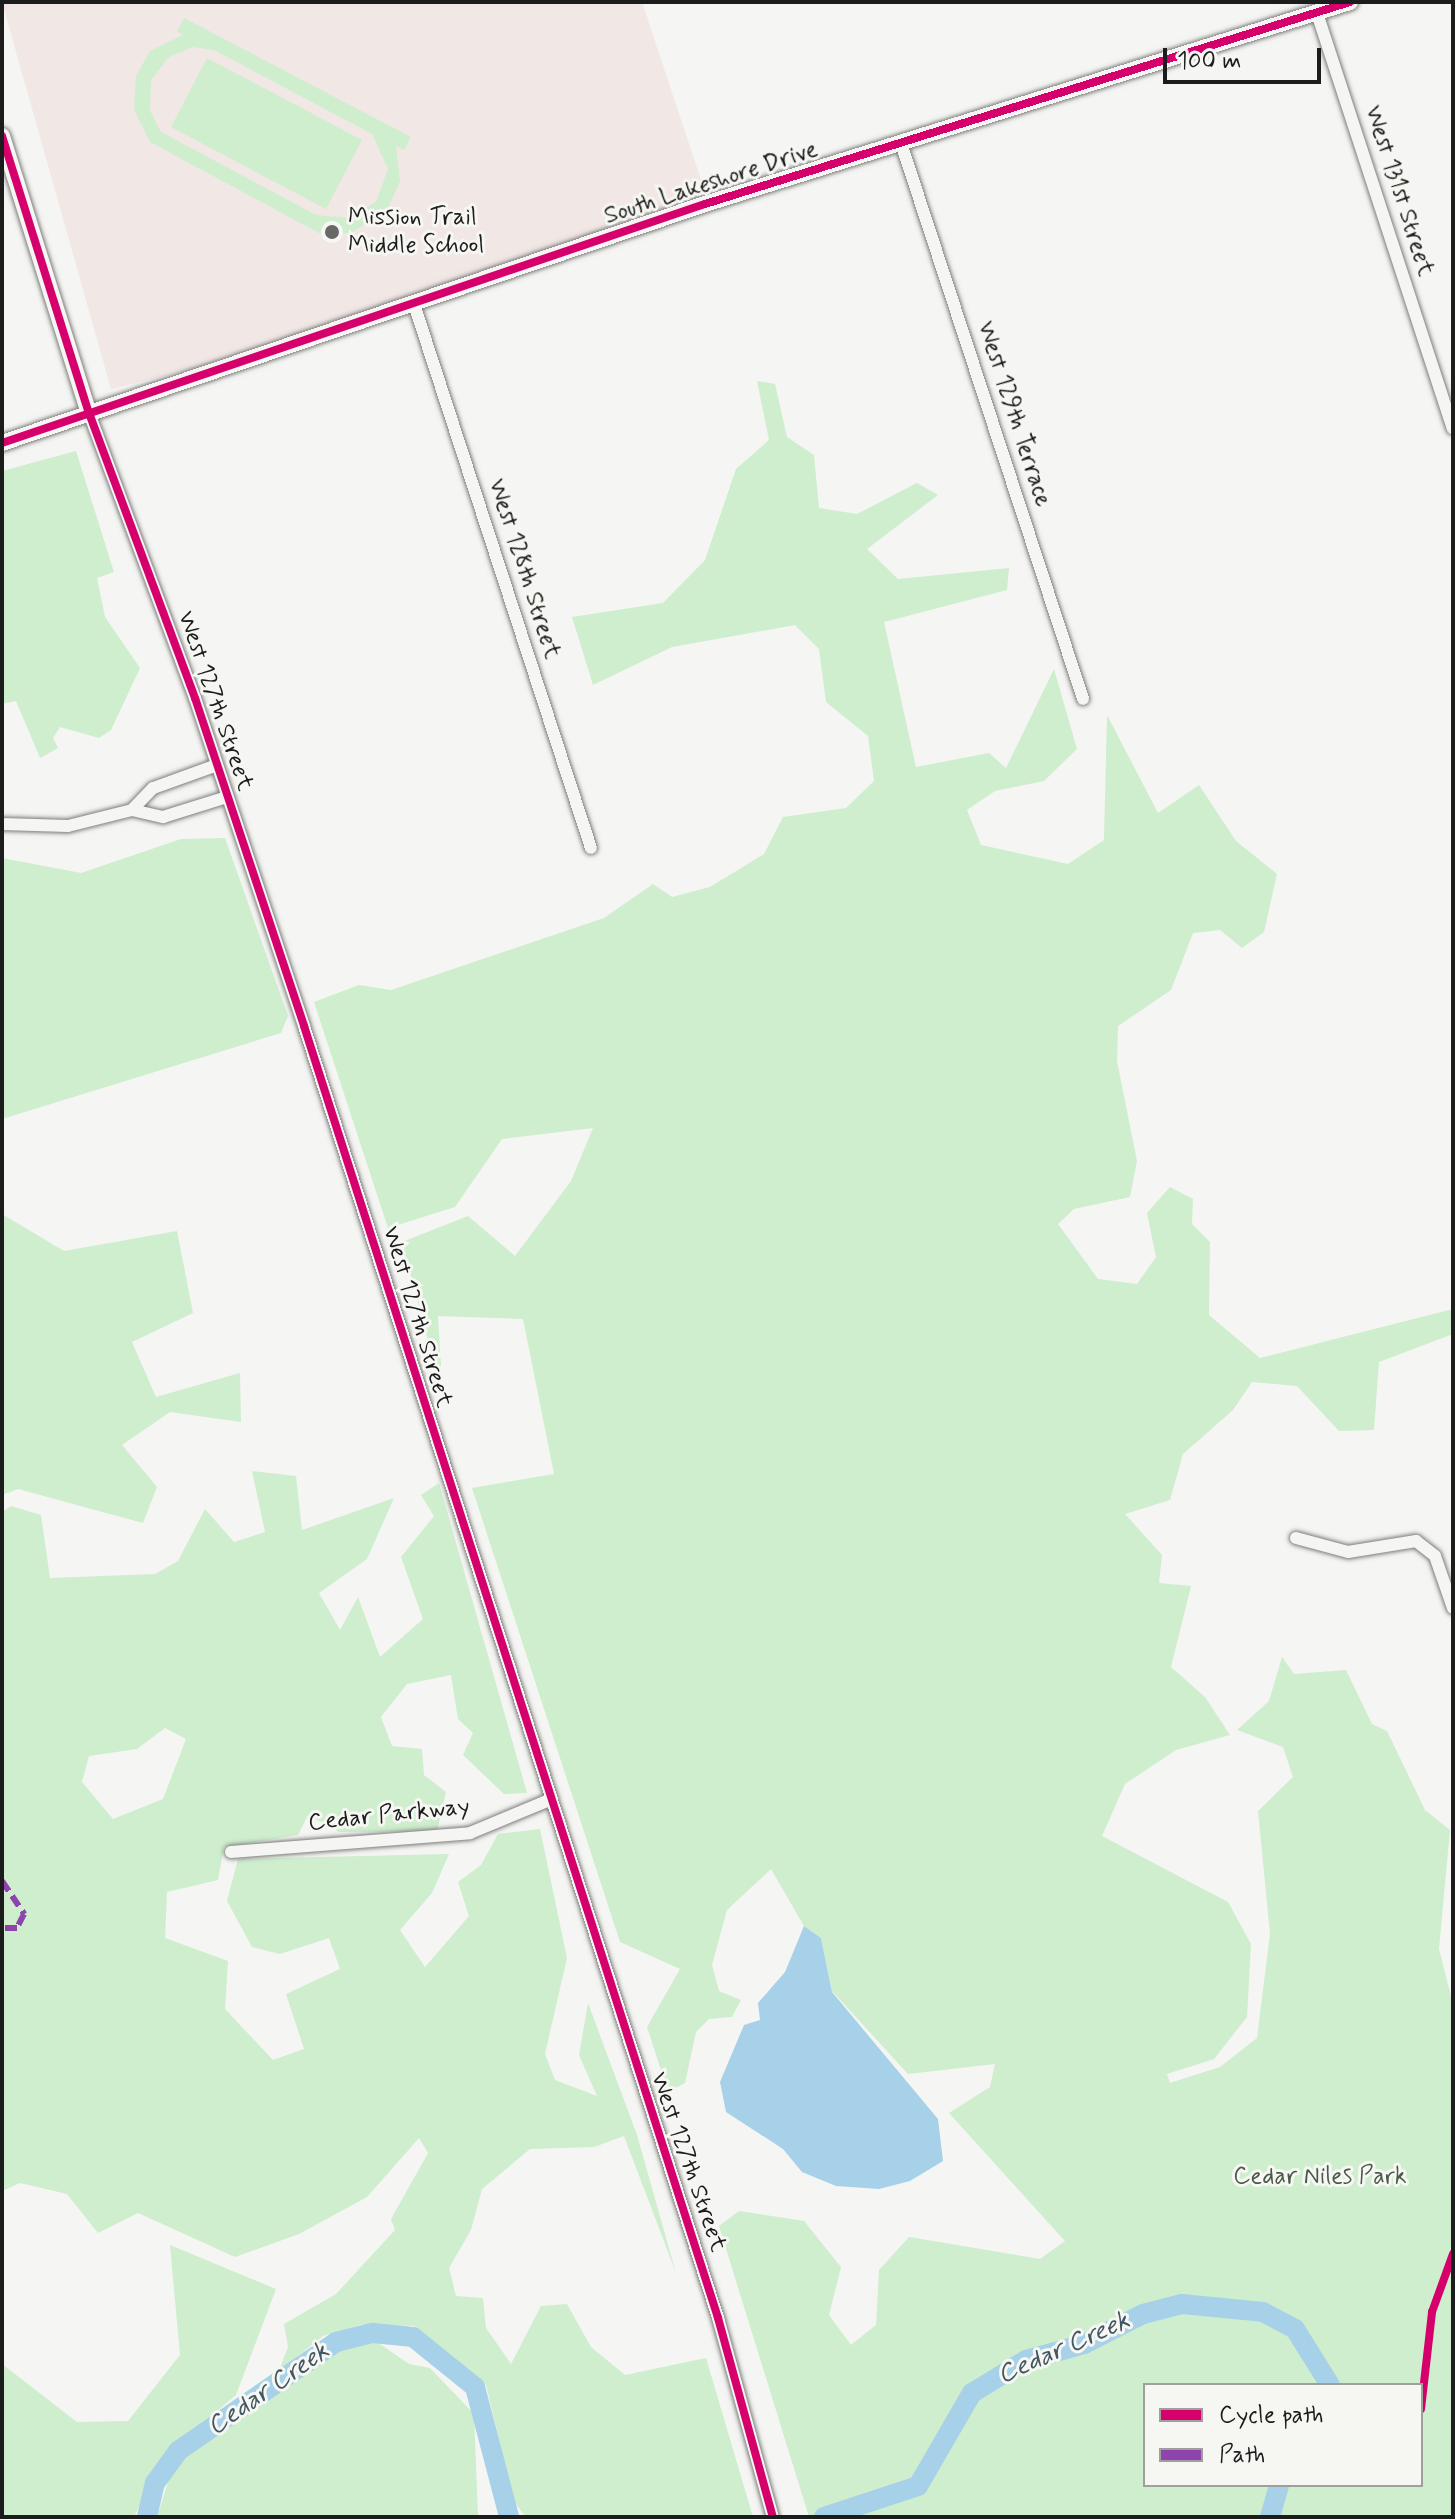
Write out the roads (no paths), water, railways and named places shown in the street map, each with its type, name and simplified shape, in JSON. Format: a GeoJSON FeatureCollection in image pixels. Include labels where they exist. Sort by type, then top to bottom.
{"type":"FeatureCollection","features":[{"type":"Feature","properties":{"kind":"street","name":"South Lakeshore Drive"},"geometry":{"type":"LineString","coordinates":[[2,443],[901,143],[1350,2]]}},
{"type":"Feature","properties":{"kind":"street","name":"West 131st Street"},"geometry":{"type":"LineString","coordinates":[[1317,13],[1453,428]]}},
{"type":"Feature","properties":{"kind":"street","name":"West 127th Street"},"geometry":{"type":"LineString","coordinates":[[2,136],[89,413],[217,765],[547,1801],[718,2318],[772,2515]]}},
{"type":"Feature","properties":{"kind":"street","name":"West 129th Terrace"},"geometry":{"type":"LineString","coordinates":[[901,143],[1083,699]]}},
{"type":"Feature","properties":{"kind":"street","name":"West 128th Street"},"geometry":{"type":"LineString","coordinates":[[414,304],[591,848]]}},
{"type":"Feature","properties":{"kind":"street"},"geometry":{"type":"LineString","coordinates":[[132,810],[153,788],[217,765]]}},
{"type":"Feature","properties":{"kind":"street"},"geometry":{"type":"LineString","coordinates":[[2,824],[68,826],[132,810],[163,817],[227,797]]}},
{"type":"Feature","properties":{"kind":"street"},"geometry":{"type":"LineString","coordinates":[[1296,1538],[1348,1552],[1416,1541],[1435,1556],[1453,1608]]}},
{"type":"Feature","properties":{"kind":"street","name":"Cedar Parkway"},"geometry":{"type":"LineString","coordinates":[[231,1852],[470,1833],[547,1801]]}},
{"type":"Feature","properties":{"kind":"water"},"geometry":{"type":"Polygon","coordinates":[[[804,1926],[821,1938],[832,1992],[938,2119],[943,2161],[910,2181],[879,2189],[836,2186],[802,2172],[783,2149],[726,2112],[720,2082],[744,2025],[760,2020],[758,2003],[785,1972],[804,1926]]]}},
{"type":"Feature","properties":{"kind":"waterway","name":"Cedar Creek"},"geometry":{"type":"LineString","coordinates":[[824,2517],[918,2486],[972,2393],[1026,2360],[1084,2344],[1143,2314],[1182,2304],[1263,2312],[1295,2329],[1329,2383]]}},
{"type":"Feature","properties":{"kind":"waterway","name":"Cedar Creek"},"geometry":{"type":"LineString","coordinates":[[147,2517],[155,2483],[178,2451],[336,2342],[373,2333],[413,2337],[475,2387],[509,2517]]}},
{"type":"Feature","properties":{"kind":"waterway","name":"Cedar Creek"},"geometry":{"type":"LineString","coordinates":[[1270,2517],[1278,2487]]}},
{"type":"Feature","properties":{"kind":"place","name":"Mission Trail Middle School"},"geometry":{"type":"Point","coordinates":[332,232]}},
{"type":"Feature","properties":{"kind":"park label","name":"Cedar Niles Park"},"geometry":{"type":"Point","coordinates":[1320,2177]}}]}
